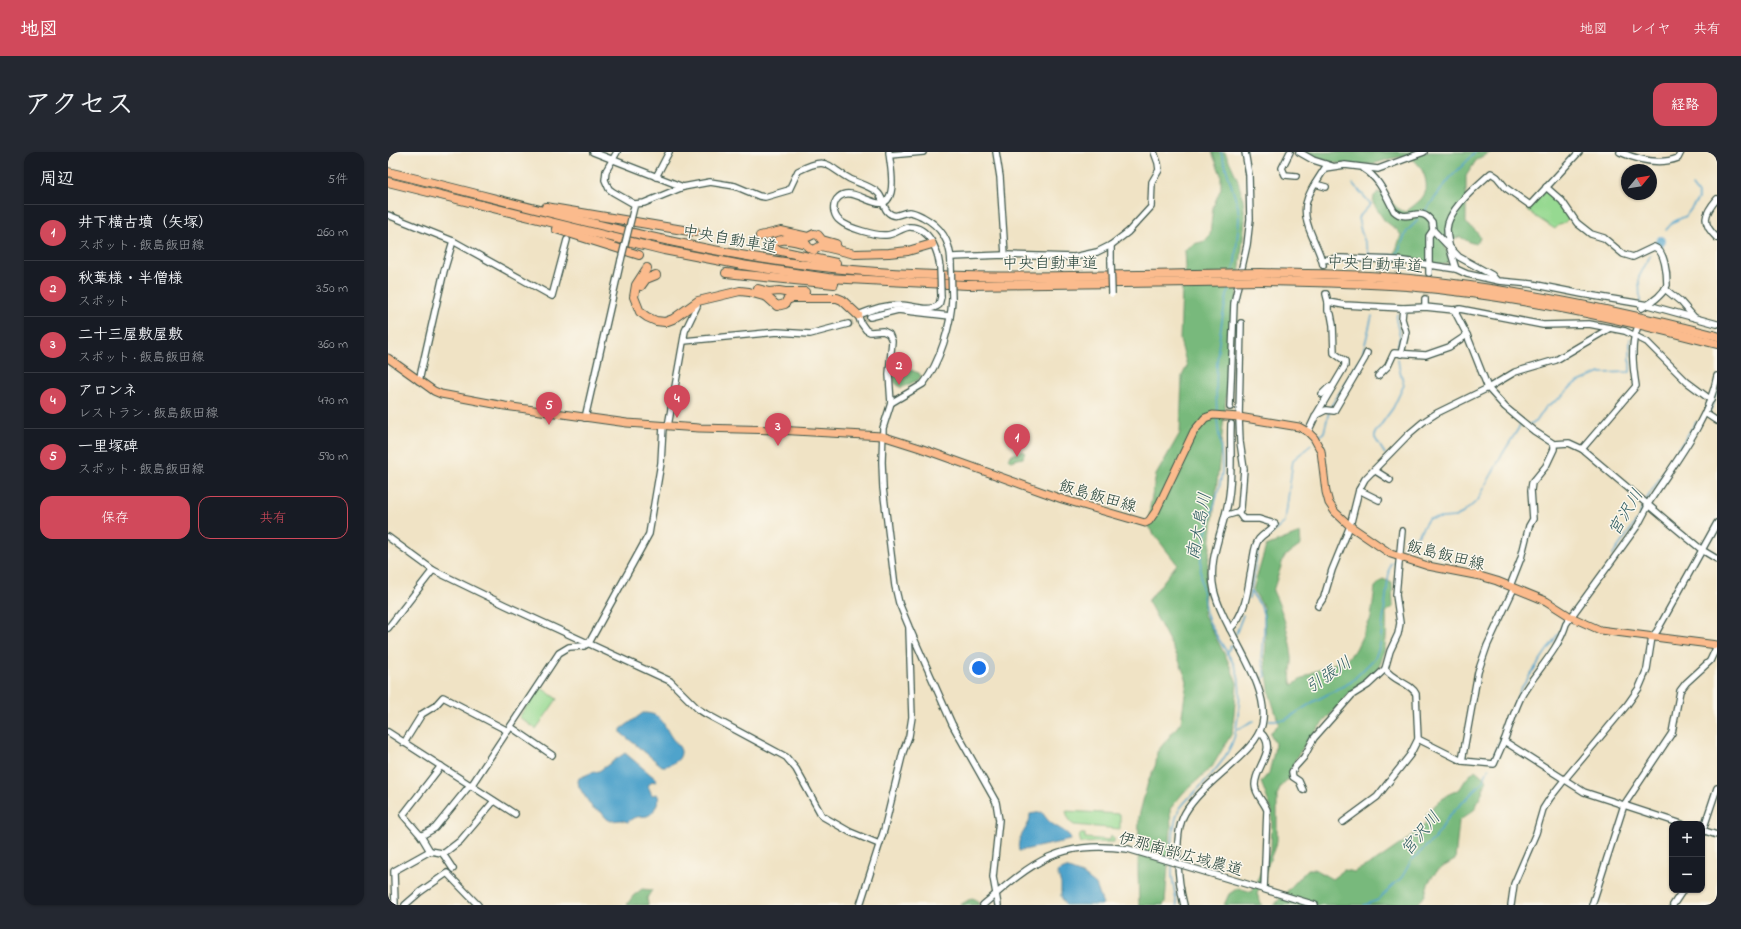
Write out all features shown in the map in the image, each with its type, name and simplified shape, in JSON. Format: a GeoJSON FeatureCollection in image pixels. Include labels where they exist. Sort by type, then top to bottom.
{"type":"FeatureCollection","features":[{"type":"Feature","properties":{"kind":"highway","name":"中央自動車道"},"geometry":{"type":"LineString","coordinates":[[388,172],[488,196],[641,236],[701,248],[793,263],[901,274],[1195,278],[1330,274],[1408,278],[1472,286],[1560,300],[1617,311],[1717,336]]}},
{"type":"Feature","properties":{"kind":"highway","name":"中央自動車道"},"geometry":{"type":"LineString","coordinates":[[388,182],[664,250],[742,265],[828,278],[907,283],[1030,285],[1195,278]]}},
{"type":"Feature","properties":{"kind":"highway"},"geometry":{"type":"LineString","coordinates":[[488,196],[694,232]]}},
{"type":"Feature","properties":{"kind":"highway"},"geometry":{"type":"LineString","coordinates":[[496,209],[639,255]]}},
{"type":"Feature","properties":{"kind":"highway"},"geometry":{"type":"LineString","coordinates":[[760,236],[781,231],[808,237],[814,234],[827,242],[869,254]]}},
{"type":"Feature","properties":{"kind":"highway"},"geometry":{"type":"LineString","coordinates":[[901,274],[853,267],[771,248],[777,241],[786,239],[806,244],[814,250],[821,246],[855,254],[908,251],[932,244]]}},
{"type":"Feature","properties":{"kind":"highway"},"geometry":{"type":"LineString","coordinates":[[647,268],[636,285],[634,297],[640,312],[647,318],[656,321],[665,322],[673,319],[698,301],[744,291],[767,298],[776,306],[780,306],[792,298],[837,298],[842,300],[858,315]]}},
{"type":"Feature","properties":{"kind":"highway"},"geometry":{"type":"LineString","coordinates":[[726,273],[833,284],[891,285],[907,283]]}},
{"type":"Feature","properties":{"kind":"highway"},"geometry":{"type":"LineString","coordinates":[[656,275],[643,282],[639,297],[642,305],[647,311],[658,316],[667,316],[674,313],[689,300],[697,296],[742,286],[769,292],[839,293],[848,300],[858,315]]}},
{"type":"Feature","properties":{"kind":"highway","name":"中央自動車道"},"geometry":{"type":"LineString","coordinates":[[1262,277],[1463,292],[1567,308],[1669,331],[1717,344]]}},
{"type":"Feature","properties":{"kind":"main road","name":"飯島飯田線"},"geometry":{"type":"LineString","coordinates":[[388,358],[419,381],[441,394],[505,406],[585,418],[665,426],[882,436],[920,448],[1062,499],[1145,523],[1149,521],[1156,511],[1194,431],[1205,418],[1213,415],[1224,415],[1299,427],[1308,432],[1314,438],[1321,451],[1326,492],[1329,503],[1335,512],[1350,526],[1391,554],[1428,566],[1480,576],[1512,587],[1546,601],[1571,617],[1600,630],[1717,646]]}},
{"type":"Feature","properties":{"kind":"street"},"geometry":{"type":"LineString","coordinates":[[593,152],[683,188]]}},
{"type":"Feature","properties":{"kind":"street"},"geometry":{"type":"LineString","coordinates":[[617,152],[606,172],[606,185],[613,192],[634,205],[644,203],[683,188],[716,182],[734,186],[765,197],[788,190],[798,171],[819,163],[827,163],[849,178],[878,192],[887,211],[893,215],[913,213],[937,226],[946,238],[951,257],[952,299],[950,316],[934,367],[926,380],[923,384],[891,403]]}},
{"type":"Feature","properties":{"kind":"street"},"geometry":{"type":"LineString","coordinates":[[656,177],[669,152]]}},
{"type":"Feature","properties":{"kind":"street"},"geometry":{"type":"LineString","coordinates":[[923,152],[890,154],[891,191],[889,196],[883,202],[872,202],[854,194],[846,193],[837,199],[834,208],[837,218],[845,224],[881,236],[889,235],[909,227],[924,232],[937,254],[940,267],[941,297],[939,304],[932,308],[891,305],[858,315],[866,330],[870,332],[883,331],[891,337],[892,346],[889,382],[891,403],[885,420],[882,436],[883,488],[890,553],[899,603],[959,738],[996,802],[998,820],[993,866],[995,894],[998,905]]}},
{"type":"Feature","properties":{"kind":"street"},"geometry":{"type":"LineString","coordinates":[[996,152],[1000,177],[1006,255]]}},
{"type":"Feature","properties":{"kind":"street"},"geometry":{"type":"LineString","coordinates":[[951,257],[1006,255],[1074,257],[1097,252],[1111,245],[1128,232],[1151,207],[1152,182],[1159,170],[1154,152]]}},
{"type":"Feature","properties":{"kind":"street"},"geometry":{"type":"LineString","coordinates":[[1230,407],[1234,303],[1247,245],[1250,219],[1248,175],[1245,152]]}},
{"type":"Feature","properties":{"kind":"street"},"geometry":{"type":"LineString","coordinates":[[1290,152],[1282,168],[1285,175],[1296,176]]}},
{"type":"Feature","properties":{"kind":"street"},"geometry":{"type":"LineString","coordinates":[[1299,152],[1313,160],[1334,167]]}},
{"type":"Feature","properties":{"kind":"street"},"geometry":{"type":"LineString","coordinates":[[1424,152],[1378,169],[1350,166],[1325,168],[1312,185],[1304,212],[1308,229],[1322,262],[1340,258],[1397,260],[1456,269],[1467,274],[1496,280],[1532,284],[1648,305],[1717,324]]}},
{"type":"Feature","properties":{"kind":"street"},"geometry":{"type":"LineString","coordinates":[[1456,269],[1449,245],[1447,227],[1452,216],[1464,198],[1490,173],[1497,177],[1506,188],[1530,205],[1579,152]]}},
{"type":"Feature","properties":{"kind":"street"},"geometry":{"type":"LineString","coordinates":[[1620,152],[1642,160],[1664,160],[1678,158],[1681,152]]}},
{"type":"Feature","properties":{"kind":"street"},"geometry":{"type":"LineString","coordinates":[[1364,168],[1376,179],[1394,211],[1398,215],[1404,217],[1418,213],[1424,214],[1432,222],[1433,230],[1459,257],[1492,275],[1496,280]]}},
{"type":"Feature","properties":{"kind":"street"},"geometry":{"type":"LineString","coordinates":[[1312,185],[1326,187]]}},
{"type":"Feature","properties":{"kind":"street"},"geometry":{"type":"LineString","coordinates":[[1546,187],[1562,201],[1577,223],[1591,234],[1604,238],[1622,254],[1632,257],[1654,247],[1661,253],[1667,284],[1665,289],[1648,305],[1642,308]]}},
{"type":"Feature","properties":{"kind":"street"},"geometry":{"type":"LineString","coordinates":[[1717,199],[1706,215],[1708,226],[1717,238]]}},
{"type":"Feature","properties":{"kind":"street"},"geometry":{"type":"LineString","coordinates":[[585,418],[634,205]]}},
{"type":"Feature","properties":{"kind":"street"},"geometry":{"type":"LineString","coordinates":[[388,215],[453,241],[552,296],[567,240]]}},
{"type":"Feature","properties":{"kind":"street"},"geometry":{"type":"LineString","coordinates":[[1429,274],[1429,236],[1433,230]]}},
{"type":"Feature","properties":{"kind":"street"},"geometry":{"type":"LineString","coordinates":[[419,381],[453,241]]}},
{"type":"Feature","properties":{"kind":"street"},"geometry":{"type":"LineString","coordinates":[[1111,245],[1112,294]]}},
{"type":"Feature","properties":{"kind":"street"},"geometry":{"type":"LineString","coordinates":[[1665,289],[1681,302],[1694,317]]}},
{"type":"Feature","properties":{"kind":"street"},"geometry":{"type":"LineString","coordinates":[[1308,432],[1316,415],[1345,366],[1346,361],[1334,353],[1333,325],[1331,314],[1328,311],[1326,294]]}},
{"type":"Feature","properties":{"kind":"street"},"geometry":{"type":"LineString","coordinates":[[1425,299],[1425,307]]}},
{"type":"Feature","properties":{"kind":"street"},"geometry":{"type":"LineString","coordinates":[[1328,302],[1344,305],[1403,308],[1425,307],[1454,310],[1460,309],[1543,325],[1589,324],[1624,331],[1646,342],[1687,382],[1711,400]]}},
{"type":"Feature","properties":{"kind":"street"},"geometry":{"type":"LineString","coordinates":[[421,836],[435,828],[473,783],[559,653],[569,647],[584,646],[589,643],[649,534],[661,463],[665,426],[685,331],[697,306]]}},
{"type":"Feature","properties":{"kind":"street"},"geometry":{"type":"LineString","coordinates":[[1401,354],[1406,332],[1402,319],[1403,308]]}},
{"type":"Feature","properties":{"kind":"street"},"geometry":{"type":"LineString","coordinates":[[870,317],[898,310],[950,316]]}},
{"type":"Feature","properties":{"kind":"street"},"geometry":{"type":"LineString","coordinates":[[1454,310],[1467,335],[1488,388],[1506,407],[1534,431],[1554,444],[1569,443],[1582,449],[1702,550],[1717,559]]}},
{"type":"Feature","properties":{"kind":"street"},"geometry":{"type":"LineString","coordinates":[[1225,516],[1234,515],[1241,508],[1244,469],[1240,442],[1239,417],[1241,323]]}},
{"type":"Feature","properties":{"kind":"street"},"geometry":{"type":"LineString","coordinates":[[684,341],[729,338],[777,332],[810,334],[848,324]]}},
{"type":"Feature","properties":{"kind":"street"},"geometry":{"type":"LineString","coordinates":[[1318,606],[1324,597],[1332,570],[1350,526],[1359,490],[1365,479],[1397,445],[1423,422],[1458,402],[1488,388],[1515,372],[1556,360],[1610,328]]}},
{"type":"Feature","properties":{"kind":"street"},"geometry":{"type":"LineString","coordinates":[[1582,449],[1636,386],[1634,373],[1634,336],[1637,329]]}},
{"type":"Feature","properties":{"kind":"street"},"geometry":{"type":"LineString","coordinates":[[1378,376],[1388,366],[1394,353],[1426,355],[1449,347],[1467,335]]}},
{"type":"Feature","properties":{"kind":"street"},"geometry":{"type":"LineString","coordinates":[[1316,415],[1326,410],[1334,411],[1367,353]]}},
{"type":"Feature","properties":{"kind":"street"},"geometry":{"type":"LineString","coordinates":[[1645,502],[1705,413],[1711,400],[1717,376]]}},
{"type":"Feature","properties":{"kind":"street"},"geometry":{"type":"LineString","coordinates":[[1322,394],[1329,387],[1332,387]]}},
{"type":"Feature","properties":{"kind":"street"},"geometry":{"type":"LineString","coordinates":[[1705,413],[1717,421]]}},
{"type":"Feature","properties":{"kind":"street"},"geometry":{"type":"LineString","coordinates":[[1184,905],[1178,856],[1179,828],[1182,820],[1193,803],[1243,754],[1260,732],[1264,716],[1260,695],[1217,599],[1212,577],[1213,561],[1229,501],[1231,424]]}},
{"type":"Feature","properties":{"kind":"street"},"geometry":{"type":"LineString","coordinates":[[1462,761],[1478,672],[1487,646],[1512,587],[1529,526],[1533,519],[1532,483],[1546,466],[1554,449],[1554,444]]}},
{"type":"Feature","properties":{"kind":"street"},"geometry":{"type":"LineString","coordinates":[[1374,470],[1390,480]]}},
{"type":"Feature","properties":{"kind":"street"},"geometry":{"type":"LineString","coordinates":[[1359,490],[1379,500]]}},
{"type":"Feature","properties":{"kind":"street"},"geometry":{"type":"LineString","coordinates":[[1418,739],[1462,761],[1494,764],[1521,696],[1553,651],[1571,617],[1638,525],[1647,508],[1645,502]]}},
{"type":"Feature","properties":{"kind":"street"},"geometry":{"type":"LineString","coordinates":[[1230,630],[1236,623],[1246,596],[1255,549],[1259,538],[1272,529],[1275,524],[1259,520],[1243,519],[1238,512]]}},
{"type":"Feature","properties":{"kind":"street"},"geometry":{"type":"LineString","coordinates":[[1511,905],[1514,884],[1550,798],[1627,705],[1639,688],[1647,669],[1652,637],[1657,632],[1717,523]]}},
{"type":"Feature","properties":{"kind":"street"},"geometry":{"type":"LineString","coordinates":[[1303,790],[1299,780],[1293,777],[1292,772],[1304,757],[1314,738],[1352,695],[1368,685],[1385,669],[1390,651],[1398,634],[1400,623],[1396,595],[1398,557],[1402,531]]}},
{"type":"Feature","properties":{"kind":"street"},"geometry":{"type":"LineString","coordinates":[[388,537],[433,570],[670,681],[698,709],[786,758],[796,769],[822,816],[850,832],[880,844]]}},
{"type":"Feature","properties":{"kind":"street"},"geometry":{"type":"LineString","coordinates":[[388,628],[433,570]]}},
{"type":"Feature","properties":{"kind":"street"},"geometry":{"type":"LineString","coordinates":[[860,905],[880,844],[893,799],[903,752],[909,736],[912,717],[909,627]]}},
{"type":"Feature","properties":{"kind":"street"},"geometry":{"type":"LineString","coordinates":[[1592,905],[1624,805],[1672,733],[1680,691],[1710,661],[1717,646]]}},
{"type":"Feature","properties":{"kind":"street"},"geometry":{"type":"LineString","coordinates":[[1343,822],[1377,797],[1392,780],[1410,755],[1418,739],[1416,694],[1414,689],[1390,676],[1385,669]]}},
{"type":"Feature","properties":{"kind":"street"},"geometry":{"type":"LineString","coordinates":[[404,743],[422,714],[435,706],[443,697],[509,729],[552,755]]}},
{"type":"Feature","properties":{"kind":"street"},"geometry":{"type":"LineString","coordinates":[[388,732],[515,814]]}},
{"type":"Feature","properties":{"kind":"street"},"geometry":{"type":"LineString","coordinates":[[1260,732],[1267,742],[1268,749],[1255,780],[1255,788],[1267,810],[1264,890]]}},
{"type":"Feature","properties":{"kind":"street"},"geometry":{"type":"LineString","coordinates":[[1504,741],[1584,792],[1673,821]]}},
{"type":"Feature","properties":{"kind":"street"},"geometry":{"type":"LineString","coordinates":[[430,851],[421,836],[403,815],[441,766]]}},
{"type":"Feature","properties":{"kind":"street"},"geometry":{"type":"LineString","coordinates":[[1705,822],[1717,788]]}},
{"type":"Feature","properties":{"kind":"street"},"geometry":{"type":"LineString","coordinates":[[444,854],[460,841],[494,801]]}},
{"type":"Feature","properties":{"kind":"street"},"geometry":{"type":"LineString","coordinates":[[1705,832],[1717,835]]}},
{"type":"Feature","properties":{"kind":"street","name":"伊那南部広域農道"},"geometry":{"type":"LineString","coordinates":[[982,905],[1038,861],[1052,855],[1079,848],[1104,847],[1128,849],[1314,905]]}},
{"type":"Feature","properties":{"kind":"street"},"geometry":{"type":"LineString","coordinates":[[395,905],[394,871],[430,851],[442,852],[452,869]]}},
{"type":"Feature","properties":{"kind":"street"},"geometry":{"type":"LineString","coordinates":[[405,905],[446,873],[478,905]]}},
{"type":"Feature","properties":{"kind":"street"},"geometry":{"type":"LineString","coordinates":[[1673,905],[1681,893]]}},
{"type":"Feature","properties":{"kind":"green space"},"geometry":{"type":"Polygon","coordinates":[[[1212,152],[1225,152],[1237,178],[1243,199],[1245,220],[1203,613],[1227,659],[1237,683],[1232,733],[1212,767],[1183,793],[1170,809],[1171,828],[1165,902],[1163,905],[1139,905],[1139,816],[1148,782],[1156,764],[1157,752],[1181,722],[1187,681],[1178,658],[1148,601],[1177,564],[1149,528],[1150,507],[1156,475],[1180,433],[1182,376],[1187,366],[1180,340],[1182,289],[1186,268],[1185,250],[1194,244],[1205,241],[1210,235],[1213,207],[1221,188],[1221,175],[1212,152]]]}},
{"type":"Feature","properties":{"kind":"green space"},"geometry":{"type":"Polygon","coordinates":[[[1304,152],[1491,152],[1477,159],[1466,176],[1466,223],[1476,231],[1480,237],[1477,243],[1472,243],[1460,237],[1452,239],[1445,246],[1449,259],[1448,263],[1442,265],[1399,258],[1395,253],[1401,235],[1384,220],[1373,203],[1374,196],[1378,192],[1383,194],[1398,208],[1406,212],[1421,199],[1426,190],[1424,173],[1417,163],[1413,159],[1405,157],[1372,164],[1354,165],[1320,159],[1304,152]]]}},
{"type":"Feature","properties":{"kind":"green space"},"geometry":{"type":"Polygon","coordinates":[[[1545,190],[1558,201],[1570,217],[1555,229],[1527,211],[1545,190]]]}},
{"type":"Feature","properties":{"kind":"green space"},"geometry":{"type":"Polygon","coordinates":[[[893,355],[897,357],[901,370],[908,369],[919,373],[921,376],[918,380],[901,388],[894,382],[893,355]]]}},
{"type":"Feature","properties":{"kind":"green space"},"geometry":{"type":"Polygon","coordinates":[[[1023,451],[1025,452],[1023,458],[1010,461],[1008,459],[1011,455],[1023,451]]]}},
{"type":"Feature","properties":{"kind":"green space"},"geometry":{"type":"Polygon","coordinates":[[[1300,533],[1301,545],[1284,557],[1273,591],[1283,615],[1289,640],[1292,657],[1290,678],[1292,685],[1313,672],[1348,658],[1356,649],[1371,618],[1375,587],[1383,579],[1392,583],[1393,607],[1386,612],[1385,648],[1376,673],[1351,693],[1314,733],[1297,757],[1291,768],[1289,778],[1281,786],[1277,796],[1277,841],[1257,894],[1262,905],[1224,905],[1229,894],[1238,888],[1252,892],[1271,849],[1272,811],[1261,782],[1269,773],[1274,752],[1275,743],[1270,733],[1279,724],[1270,695],[1265,660],[1266,636],[1263,606],[1253,590],[1266,546],[1300,533]]]}},
{"type":"Feature","properties":{"kind":"green space"},"geometry":{"type":"Polygon","coordinates":[[[540,687],[557,699],[536,729],[519,717],[540,687]]]}},
{"type":"Feature","properties":{"kind":"green space"},"geometry":{"type":"Polygon","coordinates":[[[1475,770],[1487,780],[1475,809],[1459,821],[1455,860],[1441,868],[1432,877],[1425,895],[1416,905],[1274,905],[1308,869],[1314,869],[1332,879],[1344,870],[1354,872],[1379,859],[1405,841],[1426,823],[1427,812],[1447,795],[1460,789],[1466,779],[1475,770]]]}},
{"type":"Feature","properties":{"kind":"green space"},"geometry":{"type":"Polygon","coordinates":[[[1066,811],[1120,814],[1120,829],[1074,825],[1069,821],[1066,811]]]}},
{"type":"Feature","properties":{"kind":"green space"},"geometry":{"type":"Polygon","coordinates":[[[1081,834],[1085,834],[1085,838],[1110,840],[1111,835],[1114,838],[1114,842],[1081,843],[1079,836],[1081,834]]]}},
{"type":"Feature","properties":{"kind":"green space"},"geometry":{"type":"Polygon","coordinates":[[[642,889],[652,890],[647,898],[648,905],[627,905],[633,896],[642,889]]]}},
{"type":"Feature","properties":{"kind":"green space"},"geometry":{"type":"Polygon","coordinates":[[[972,898],[977,900],[979,905],[960,905],[972,898]]]}},
{"type":"Feature","properties":{"kind":"water"},"geometry":{"type":"Polygon","coordinates":[[[643,713],[659,717],[679,747],[681,751],[680,756],[674,763],[668,766],[662,766],[621,733],[621,729],[643,713]]]}},
{"type":"Feature","properties":{"kind":"water"},"geometry":{"type":"Polygon","coordinates":[[[625,753],[656,779],[657,781],[652,781],[648,786],[652,795],[657,794],[659,798],[656,807],[649,815],[633,818],[628,822],[621,820],[611,821],[601,812],[593,809],[579,787],[578,781],[579,778],[599,771],[625,753]]]}},
{"type":"Feature","properties":{"kind":"water"},"geometry":{"type":"Polygon","coordinates":[[[1042,812],[1052,824],[1070,836],[1070,840],[1019,851],[1019,841],[1028,824],[1030,814],[1042,812]]]}},
{"type":"Feature","properties":{"kind":"water"},"geometry":{"type":"Polygon","coordinates":[[[1066,868],[1082,874],[1096,885],[1103,904],[1065,905],[1061,896],[1061,884],[1057,872],[1066,868]]]}},
{"type":"Feature","properties":{"kind":"waterway","name":"南大島川"},"geometry":{"type":"LineString","coordinates":[[1221,152],[1238,207],[1239,219],[1233,271]]}},
{"type":"Feature","properties":{"kind":"waterway"},"geometry":{"type":"LineString","coordinates":[[1425,211],[1450,178],[1476,152]]}},
{"type":"Feature","properties":{"kind":"waterway"},"geometry":{"type":"LineString","coordinates":[[1353,184],[1371,204],[1358,218],[1370,256]]}},
{"type":"Feature","properties":{"kind":"waterway","name":"引張川"},"geometry":{"type":"LineString","coordinates":[[1666,230],[1673,222],[1686,216],[1698,199],[1698,194],[1692,186]]}},
{"type":"Feature","properties":{"kind":"waterway"},"geometry":{"type":"LineString","coordinates":[[1396,257],[1407,231],[1418,220]]}},
{"type":"Feature","properties":{"kind":"waterway","name":"引張川"},"geometry":{"type":"LineString","coordinates":[[1640,303],[1639,277],[1651,254]]}},
{"type":"Feature","properties":{"kind":"waterway"},"geometry":{"type":"LineString","coordinates":[[1363,256],[1397,255]]}},
{"type":"Feature","properties":{"kind":"waterway","name":"南大島川"},"geometry":{"type":"LineString","coordinates":[[1217,413],[1216,381],[1218,348],[1230,284]]}},
{"type":"Feature","properties":{"kind":"waterway"},"geometry":{"type":"LineString","coordinates":[[1397,314],[1396,320],[1400,336],[1397,349]]}},
{"type":"Feature","properties":{"kind":"waterway"},"geometry":{"type":"LineString","coordinates":[[1330,408],[1362,356],[1372,316]]}},
{"type":"Feature","properties":{"kind":"waterway","name":"引張川"},"geometry":{"type":"LineString","coordinates":[[1529,424],[1536,422],[1546,407],[1560,398],[1574,384],[1600,373],[1630,372],[1630,339]]}},
{"type":"Feature","properties":{"kind":"waterway"},"geometry":{"type":"LineString","coordinates":[[1385,454],[1375,438],[1375,433],[1393,408],[1404,385],[1398,359]]}},
{"type":"Feature","properties":{"kind":"waterway","name":"宮沢川"},"geometry":{"type":"LineString","coordinates":[[1710,411],[1717,391]]}},
{"type":"Feature","properties":{"kind":"waterway"},"geometry":{"type":"LineString","coordinates":[[1319,437],[1324,432],[1329,412]]}},
{"type":"Feature","properties":{"kind":"waterway","name":"南大島川"},"geometry":{"type":"LineString","coordinates":[[1172,859],[1174,829],[1178,812],[1184,803],[1216,769],[1227,754],[1234,737],[1238,715],[1238,675],[1233,662],[1208,620],[1201,578],[1203,544],[1219,489],[1222,471],[1217,417]]}},
{"type":"Feature","properties":{"kind":"waterway","name":"宮沢川"},"geometry":{"type":"LineString","coordinates":[[1646,500],[1696,422]]}},
{"type":"Feature","properties":{"kind":"waterway","name":"引張川"},"geometry":{"type":"LineString","coordinates":[[1403,547],[1419,534],[1428,519],[1455,517],[1463,513],[1478,500],[1503,453],[1520,426]]}},
{"type":"Feature","properties":{"kind":"waterway"},"geometry":{"type":"LineString","coordinates":[[1249,598],[1259,545],[1285,522],[1293,460],[1311,445]]}},
{"type":"Feature","properties":{"kind":"waterway","name":"宮沢川"},"geometry":{"type":"LineString","coordinates":[[1612,556],[1638,519],[1644,503]]}},
{"type":"Feature","properties":{"kind":"waterway","name":"引張川"},"geometry":{"type":"LineString","coordinates":[[1269,720],[1285,720],[1313,702],[1351,682],[1375,658],[1380,645],[1390,564],[1395,561]]}},
{"type":"Feature","properties":{"kind":"waterway"},"geometry":{"type":"LineString","coordinates":[[1251,592],[1261,606],[1264,617],[1262,660],[1266,676],[1259,681]]}},
{"type":"Feature","properties":{"kind":"waterway"},"geometry":{"type":"LineString","coordinates":[[1236,634],[1243,615]]}},
{"type":"Feature","properties":{"kind":"waterway","name":"宮沢川"},"geometry":{"type":"LineString","coordinates":[[1515,703],[1520,690],[1558,634],[1565,620]]}},
{"type":"Feature","properties":{"kind":"waterway","name":"南大島川"},"geometry":{"type":"LineString","coordinates":[[1227,654],[1231,645]]}},
{"type":"Feature","properties":{"kind":"waterway","name":"宮沢川"},"geometry":{"type":"LineString","coordinates":[[1492,760],[1510,716]]}},
{"type":"Feature","properties":{"kind":"waterway","name":"引張川"},"geometry":{"type":"LineString","coordinates":[[1237,729],[1254,721]]}},
{"type":"Feature","properties":{"kind":"waterway","name":"宮沢川"},"geometry":{"type":"LineString","coordinates":[[1364,905],[1378,900],[1402,877],[1411,861],[1435,838],[1450,815],[1482,783],[1489,768]]}},
{"type":"Feature","properties":{"kind":"waterway","name":"南大島川"},"geometry":{"type":"LineString","coordinates":[[1172,863],[1172,876],[1177,905]]}},
{"type":"Feature","properties":{"kind":"tunnel"},"geometry":{"type":"LineString","coordinates":[[1323,265],[1326,294]]}},
{"type":"Feature","properties":{"kind":"tunnel"},"geometry":{"type":"LineString","coordinates":[[1425,299],[1429,273]]}},
{"type":"Feature","properties":{"kind":"tunnel"},"geometry":{"type":"LineString","coordinates":[[848,324],[870,317]]}},
{"type":"Feature","properties":{"kind":"place","name":"秋葉様・半僧様"},"geometry":{"type":"Point","coordinates":[899,385]}},
{"type":"Feature","properties":{"kind":"place","name":"アロンネ"},"geometry":{"type":"Point","coordinates":[677,418]}},
{"type":"Feature","properties":{"kind":"place","name":"一里塚碑"},"geometry":{"type":"Point","coordinates":[549,425]}},
{"type":"Feature","properties":{"kind":"place","name":"二十三屋敷屋敷"},"geometry":{"type":"Point","coordinates":[778,446]}},
{"type":"Feature","properties":{"kind":"place","name":"井下横古墳（矢塚）"},"geometry":{"type":"Point","coordinates":[1017,457]}}]}
